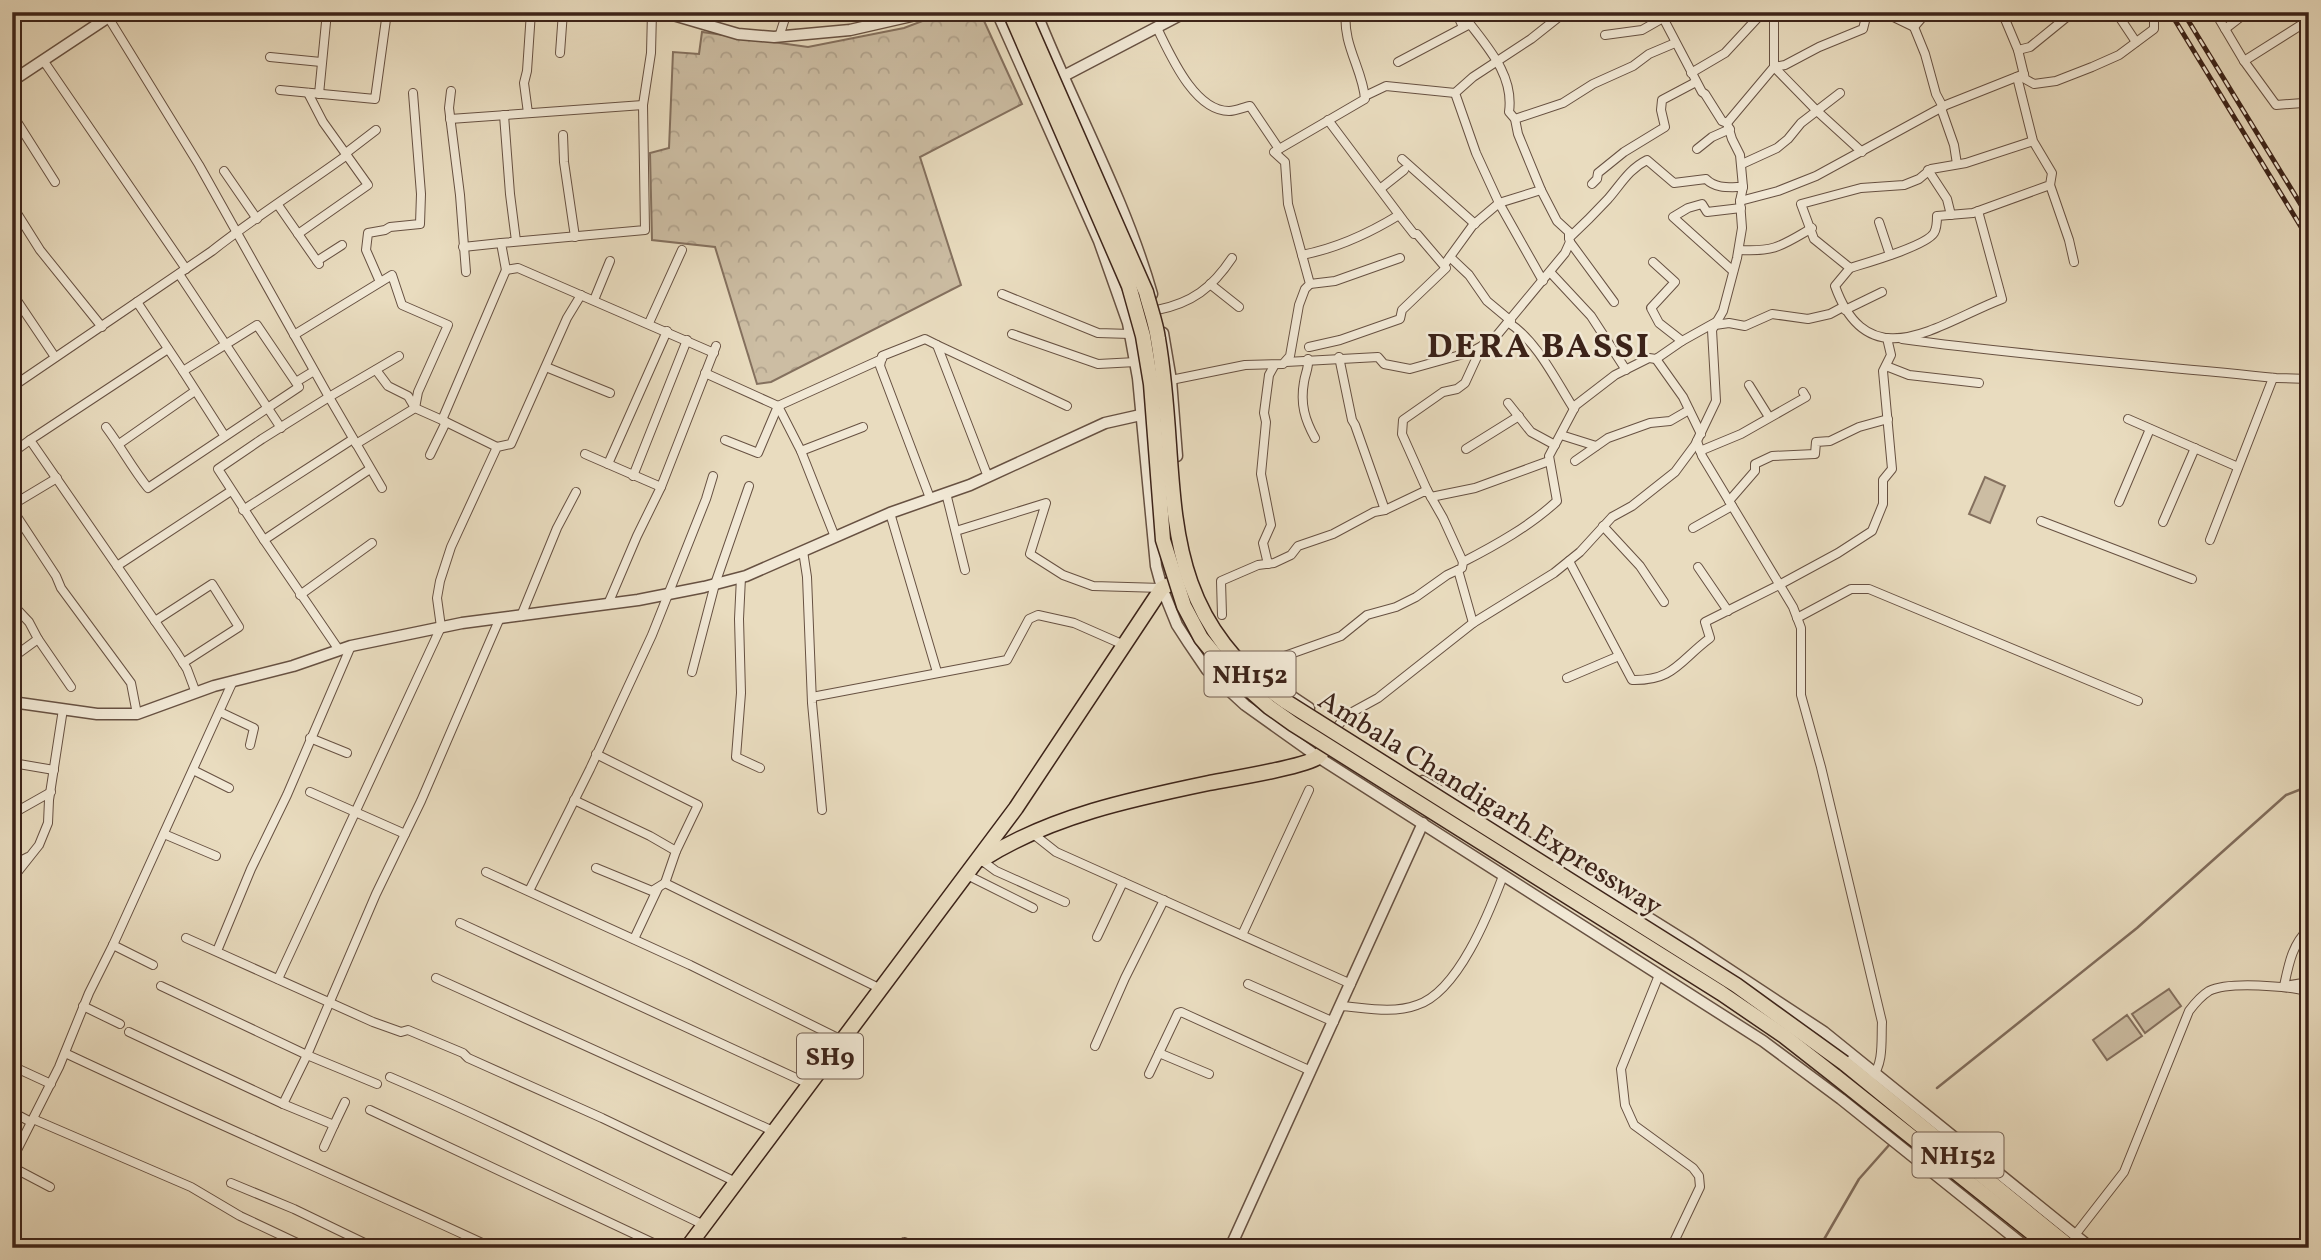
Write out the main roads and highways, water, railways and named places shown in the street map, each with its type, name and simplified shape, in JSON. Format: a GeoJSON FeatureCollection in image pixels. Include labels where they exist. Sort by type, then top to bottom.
{"type":"FeatureCollection","features":[{"type":"Feature","properties":{"kind":"main road","name":"Ambala Chandigarh Expressway"},"geometry":{"type":"LineString","coordinates":[[1010,12],[1129,286],[1143,336],[1151,384],[1163,540],[1184,606],[1212,654],[1252,694],[1293,724],[1721,993],[1784,1036],[1835,1076],[1846,1093],[2051,1248]]}},
{"type":"Feature","properties":{"kind":"main road","name":"Ambala Chandigarh Expressway"},"geometry":{"type":"LineString","coordinates":[[1023,12],[1146,292],[1158,336],[1179,543],[1198,603],[1212,630],[1228,652],[1262,685],[1295,708],[1736,985],[1844,1063],[1872,1077],[2073,1241]]}},
{"type":"Feature","properties":{"kind":"main road","name":"SH9"},"geometry":{"type":"LineString","coordinates":[[690,1243],[1016,808],[1162,588],[1194,574]]}},
{"type":"Feature","properties":{"kind":"main road","name":"SH9"},"geometry":{"type":"LineString","coordinates":[[974,866],[1012,841],[1086,813],[1170,791],[1297,765],[1318,757],[1337,727]]}},
{"type":"Feature","properties":{"kind":"waterway"},"geometry":{"type":"LineString","coordinates":[[1937,1088],[2137,928],[2286,795],[2309,786]]}},
{"type":"Feature","properties":{"kind":"waterway"},"geometry":{"type":"LineString","coordinates":[[1819,1248],[1859,1179],[1890,1144]]}},
{"type":"Feature","properties":{"kind":"railway"},"geometry":{"type":"LineString","coordinates":[[2170,12],[2309,240]]}},
{"type":"Feature","properties":{"kind":"railway"},"geometry":{"type":"LineString","coordinates":[[2183,12],[2309,218]]}},
{"type":"Feature","properties":{"kind":"district","name":"DERA BASSI"},"geometry":{"type":"Point","coordinates":[1539,345]}}]}
